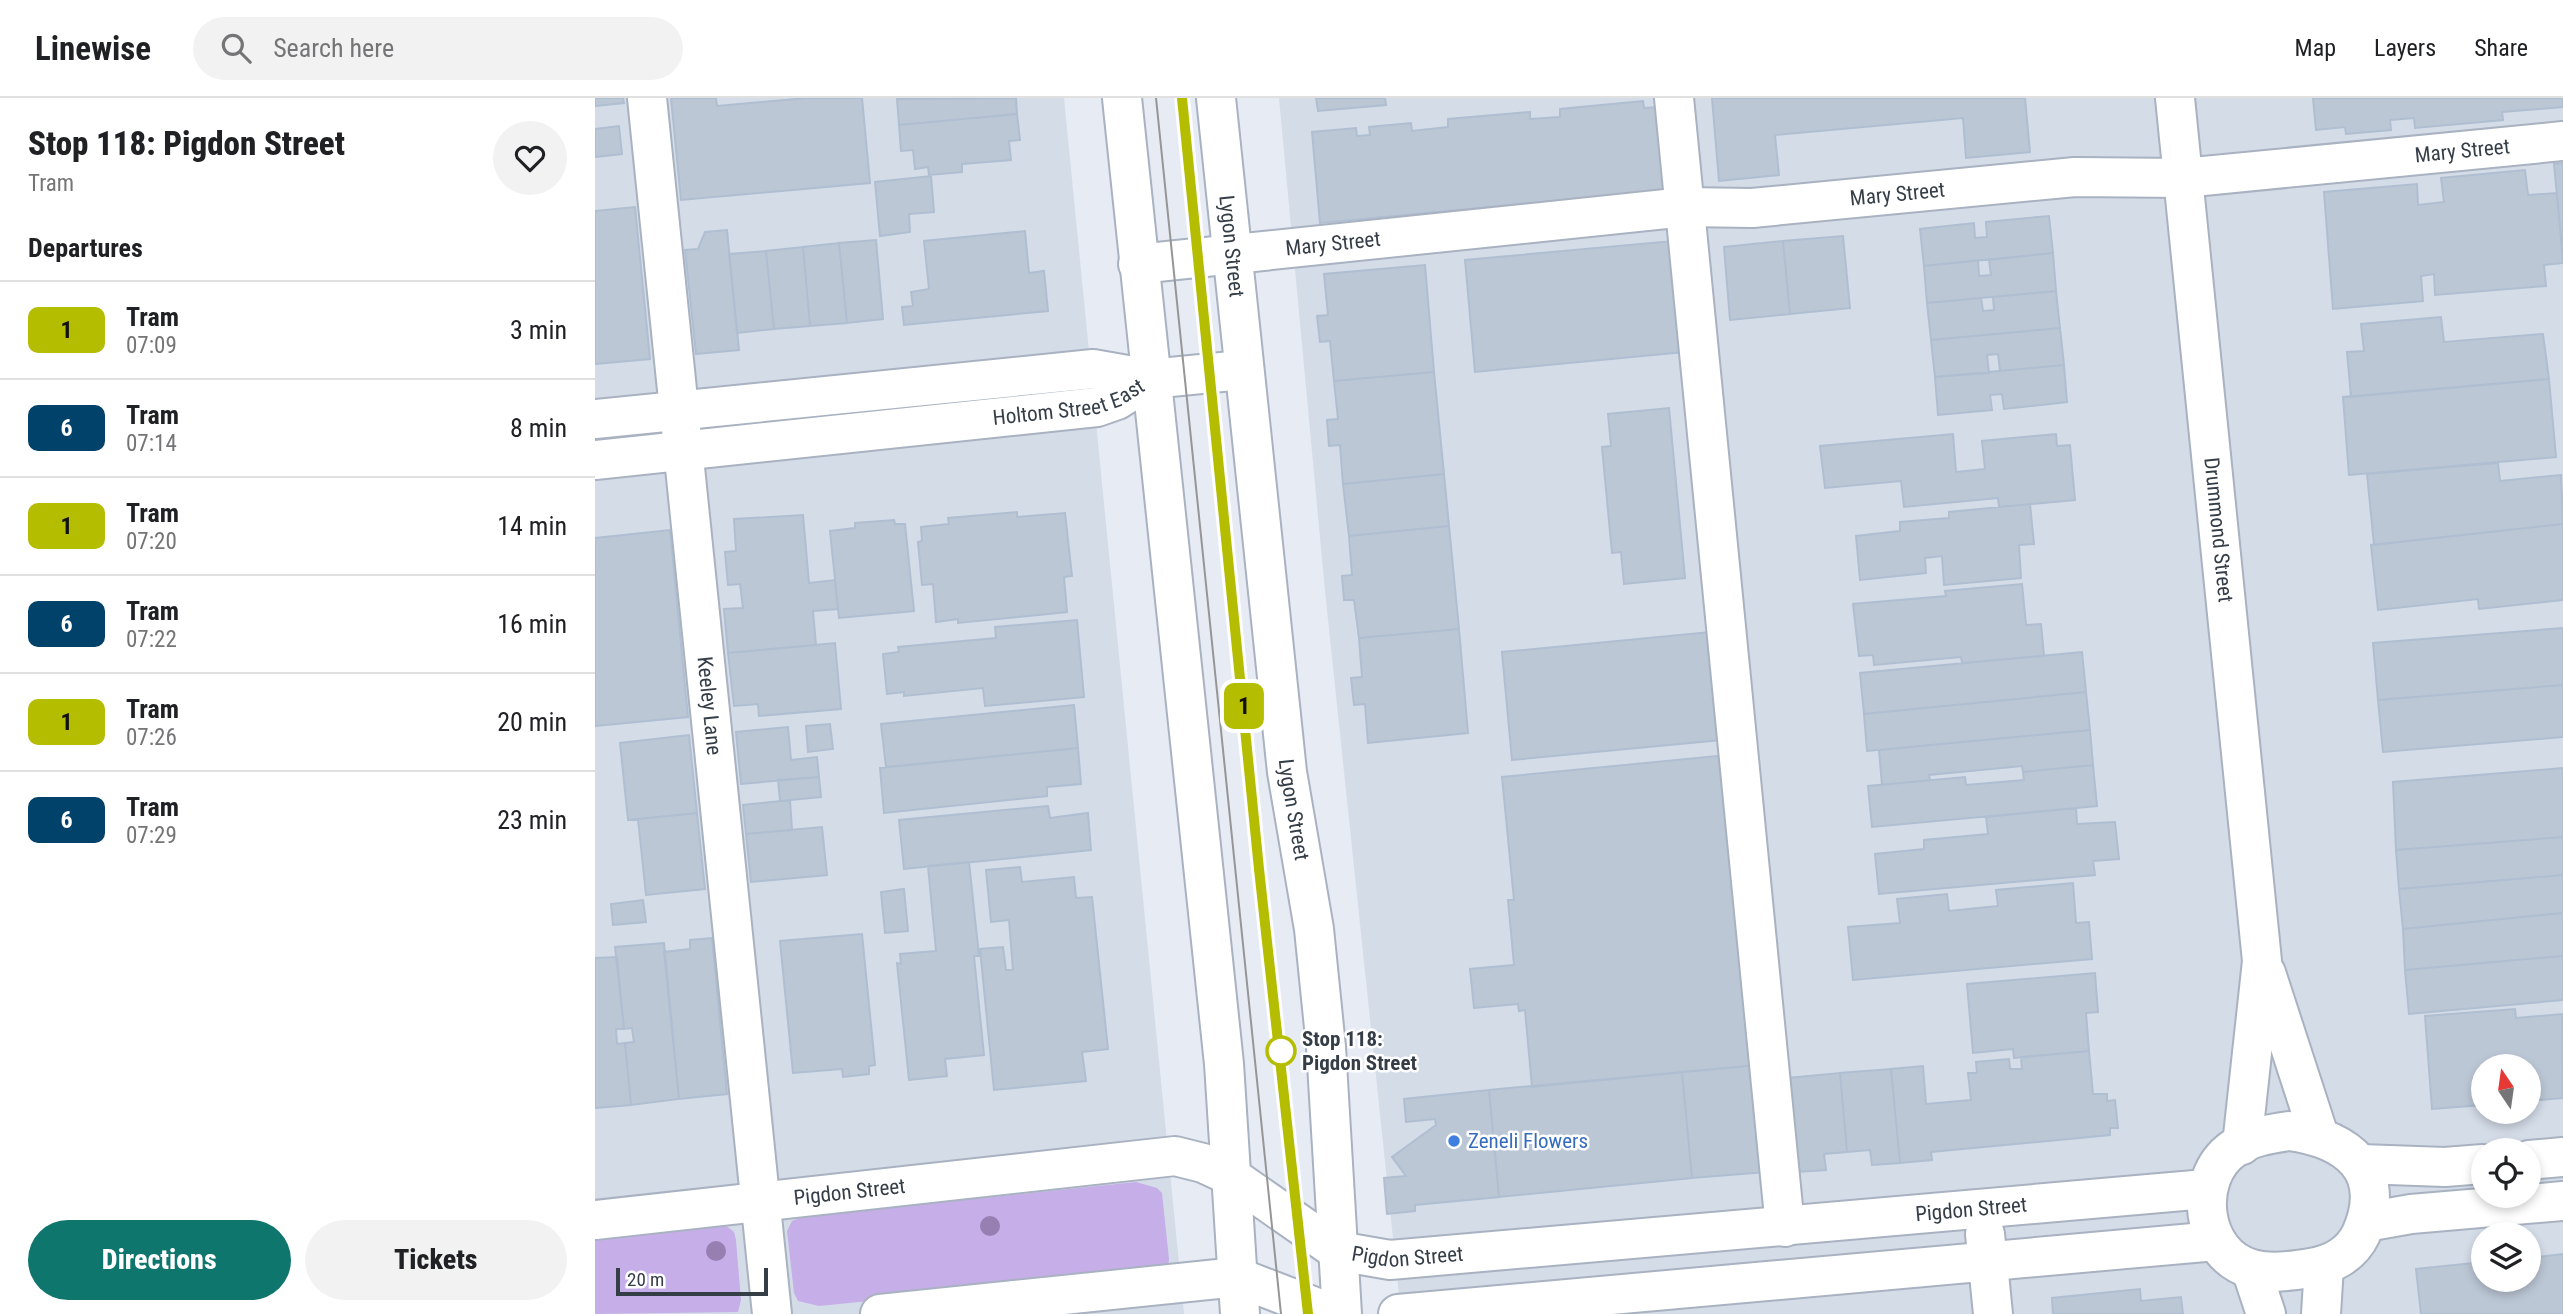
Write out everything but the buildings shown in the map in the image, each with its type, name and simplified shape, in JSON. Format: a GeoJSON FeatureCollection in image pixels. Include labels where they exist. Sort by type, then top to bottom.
{"type":"FeatureCollection","features":[{"type":"Feature","properties":{"kind":"street","name":"Keeley Lane"},"geometry":{"type":"LineString","coordinates":[[647,98],[772,1314]]}},
{"type":"Feature","properties":{"kind":"street"},"geometry":{"type":"LineString","coordinates":[[1122,98],[1224,1064],[1229,1175],[1239,1296]]}},
{"type":"Feature","properties":{"kind":"street","name":"Lygon Street"},"geometry":{"type":"LineString","coordinates":[[1216,98],[1242,370],[1287,772],[1314,929],[1326,1047],[1342,1314]]}},
{"type":"Feature","properties":{"kind":"street"},"geometry":{"type":"LineString","coordinates":[[1674,98],[1767,1229],[1753,1282]]}},
{"type":"Feature","properties":{"kind":"street","name":"Drummond Street"},"geometry":{"type":"LineString","coordinates":[[2175,98],[2262,961],[2242,1145]]}},
{"type":"Feature","properties":{"kind":"street","name":"Mary Street"},"geometry":{"type":"LineString","coordinates":[[1138,264],[1685,207],[1752,208],[2075,177],[2183,178],[2563,141]]}},
{"type":"Feature","properties":{"kind":"street","name":"Holtom Street East"},"geometry":{"type":"LineString","coordinates":[[595,419],[1093,369],[1150,379]]}},
{"type":"Feature","properties":{"kind":"street"},"geometry":{"type":"LineString","coordinates":[[1150,379],[1242,370]]}},
{"type":"Feature","properties":{"kind":"street","name":"Holtom Street East"},"geometry":{"type":"LineString","coordinates":[[595,460],[1097,407],[1117,400],[1150,379]]}},
{"type":"Feature","properties":{"kind":"street","name":"Drummond Street"},"geometry":{"type":"LineString","coordinates":[[2262,961],[2319,1136]]}},
{"type":"Feature","properties":{"kind":"street"},"geometry":{"type":"LineString","coordinates":[[2288,1131],[2319,1136],[2344,1148],[2361,1164],[2369,1191],[2366,1222],[2358,1240],[2345,1255],[2324,1266],[2285,1272],[2251,1269],[2231,1258],[2216,1241],[2208,1215],[2206,1189],[2215,1167],[2234,1148],[2242,1145],[2262,1135],[2288,1131]]}},
{"type":"Feature","properties":{"kind":"street","name":"Pigdon Street"},"geometry":{"type":"LineString","coordinates":[[595,1220],[1175,1156],[1203,1163],[1229,1175],[1338,1251],[1398,1260],[2206,1189]]}},
{"type":"Feature","properties":{"kind":"street"},"geometry":{"type":"LineString","coordinates":[[2541,1159],[2563,1157]]}},
{"type":"Feature","properties":{"kind":"street"},"geometry":{"type":"LineString","coordinates":[[2361,1164],[2445,1167],[2471,1165]]}},
{"type":"Feature","properties":{"kind":"street"},"geometry":{"type":"LineString","coordinates":[[2366,1222],[2411,1214],[2563,1200]]}},
{"type":"Feature","properties":{"kind":"street"},"geometry":{"type":"LineString","coordinates":[[1983,1207],[1993,1314]]}},
{"type":"Feature","properties":{"kind":"street"},"geometry":{"type":"LineString","coordinates":[[1398,1314],[1593,1305],[1753,1282],[2216,1241]]}},
{"type":"Feature","properties":{"kind":"street"},"geometry":{"type":"LineString","coordinates":[[2322,1314],[2324,1266]]}},
{"type":"Feature","properties":{"kind":"street"},"geometry":{"type":"LineString","coordinates":[[2251,1269],[2266,1314]]}},
{"type":"Feature","properties":{"kind":"street"},"geometry":{"type":"LineString","coordinates":[[880,1314],[1239,1296],[1333,1314]]}},
{"type":"Feature","properties":{"kind":"shaded area"},"geometry":{"type":"Polygon","coordinates":[[[595,98],[1064,98],[1184,1314],[595,1314],[595,98]]]}},
{"type":"Feature","properties":{"kind":"shaded area"},"geometry":{"type":"Polygon","coordinates":[[[1279,98],[2563,98],[2563,1314],[1401,1314],[1325,591],[1279,98]]]}},
{"type":"Feature","properties":{"kind":"shaded area"},"geometry":{"type":"Polygon","coordinates":[[[1136,1182],[1157,1188],[1162,1193],[1169,1259],[1168,1268],[1161,1272],[819,1306],[798,1301],[794,1293],[787,1231],[792,1221],[802,1217],[1136,1182]]]}},
{"type":"Feature","properties":{"kind":"shaded area"},"geometry":{"type":"Polygon","coordinates":[[[724,1224],[734,1232],[736,1240],[741,1300],[738,1312],[595,1314],[595,1237],[724,1224]]]}},
{"type":"Feature","properties":{"kind":"tram line"},"geometry":{"type":"LineString","coordinates":[[1156,98],[1281,1314]]}},
{"type":"Feature","properties":{"kind":"tram line"},"geometry":{"type":"LineString","coordinates":[[1182,98],[1259,869],[1308,1314]]}},
{"type":"Feature","properties":{"kind":"tram line","name":"1"},"geometry":{"type":"LineString","coordinates":[[1182,98],[1212,373],[1259,869],[1308,1314]]}},
{"type":"Feature","properties":{"kind":"place","name":"Stop 118: Pigdon Street"},"geometry":{"type":"Point","coordinates":[1281,1051]}},
{"type":"Feature","properties":{"kind":"place","name":"Zeneli Flowers"},"geometry":{"type":"Point","coordinates":[1454,1141]}}]}
